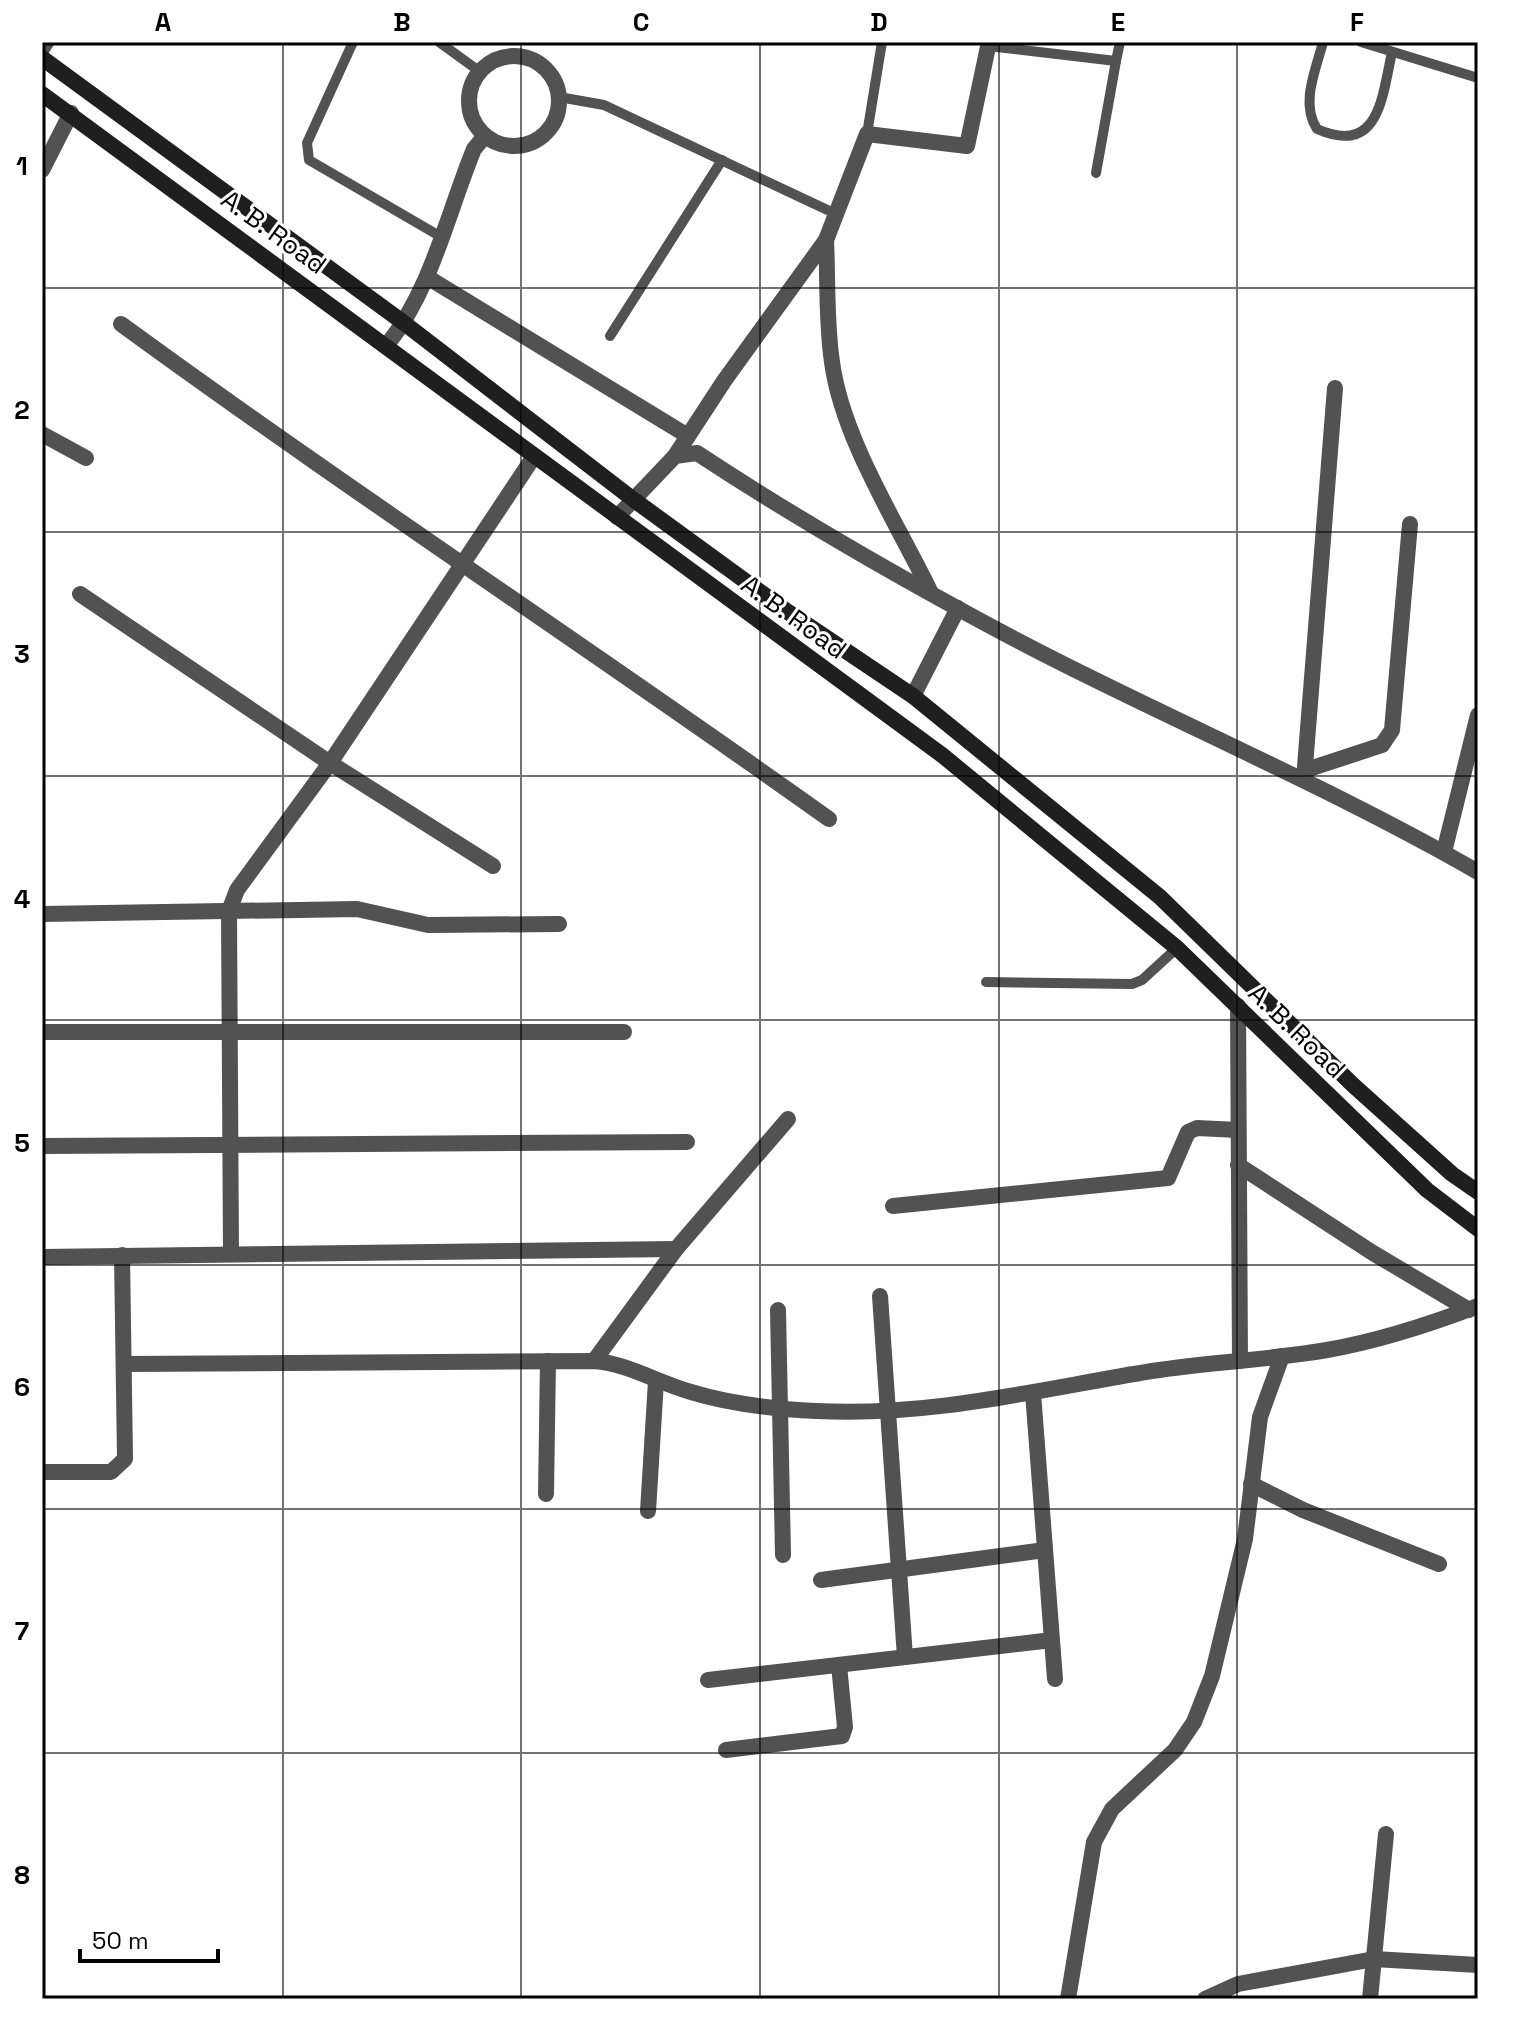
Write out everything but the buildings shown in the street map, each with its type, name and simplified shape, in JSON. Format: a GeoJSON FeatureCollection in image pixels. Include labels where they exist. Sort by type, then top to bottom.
{"type":"FeatureCollection","features":[{"type":"Feature","properties":{"kind":"main road","name":"A. B. Road"},"geometry":{"type":"LineString","coordinates":[[42,56],[404,323],[634,500],[788,612],[913,696],[1160,897],[1353,1085],[1452,1174],[1478,1192]]}},
{"type":"Feature","properties":{"kind":"main road","name":"A. B. Road"},"geometry":{"type":"LineString","coordinates":[[42,94],[387,345],[533,458],[899,722],[1083,867],[1177,948],[1427,1190],[1478,1229]]}},
{"type":"Feature","properties":{"kind":"street"},"geometry":{"type":"LineString","coordinates":[[617,517],[675,456],[826,240],[867,134],[967,146],[988,44]]}},
{"type":"Feature","properties":{"kind":"street"},"geometry":{"type":"LineString","coordinates":[[516,48],[544,66],[554,80],[559,97],[557,114],[546,133],[535,141],[515,146],[485,136],[473,121],[468,104],[471,86],[479,71],[516,48]]}},
{"type":"Feature","properties":{"kind":"street"},"geometry":{"type":"LineString","coordinates":[[42,170],[71,113]]}},
{"type":"Feature","properties":{"kind":"street"},"geometry":{"type":"LineString","coordinates":[[387,345],[404,323],[443,238],[452,232],[485,151],[485,136]]}},
{"type":"Feature","properties":{"kind":"street"},"geometry":{"type":"LineString","coordinates":[[826,240],[832,365],[857,442],[931,593]]}},
{"type":"Feature","properties":{"kind":"street"},"geometry":{"type":"LineString","coordinates":[[427,277],[688,436]]}},
{"type":"Feature","properties":{"kind":"street"},"geometry":{"type":"LineString","coordinates":[[121,324],[460,564],[631,678],[829,819]]}},
{"type":"Feature","properties":{"kind":"street"},"geometry":{"type":"LineString","coordinates":[[1305,774],[1335,388]]}},
{"type":"Feature","properties":{"kind":"street"},"geometry":{"type":"LineString","coordinates":[[42,434],[86,458]]}},
{"type":"Feature","properties":{"kind":"street"},"geometry":{"type":"LineString","coordinates":[[675,456],[697,453],[759,494],[958,608],[1305,774],[1342,798],[1478,872]]}},
{"type":"Feature","properties":{"kind":"street"},"geometry":{"type":"LineString","coordinates":[[231,1254],[229,911],[244,877],[330,763],[533,458]]}},
{"type":"Feature","properties":{"kind":"street"},"geometry":{"type":"LineString","coordinates":[[1305,774],[1382,745],[1392,730],[1410,524]]}},
{"type":"Feature","properties":{"kind":"street"},"geometry":{"type":"LineString","coordinates":[[80,594],[330,763],[493,866]]}},
{"type":"Feature","properties":{"kind":"street"},"geometry":{"type":"LineString","coordinates":[[913,696],[958,608]]}},
{"type":"Feature","properties":{"kind":"street"},"geometry":{"type":"LineString","coordinates":[[1444,852],[1477,723]]}},
{"type":"Feature","properties":{"kind":"street"},"geometry":{"type":"LineString","coordinates":[[42,914],[357,909],[428,925],[559,924]]}},
{"type":"Feature","properties":{"kind":"street"},"geometry":{"type":"LineString","coordinates":[[1238,1006],[1240,1361]]}},
{"type":"Feature","properties":{"kind":"street"},"geometry":{"type":"LineString","coordinates":[[42,1032],[624,1032]]}},
{"type":"Feature","properties":{"kind":"street"},"geometry":{"type":"LineString","coordinates":[[594,1361],[676,1249],[788,1119]]}},
{"type":"Feature","properties":{"kind":"street"},"geometry":{"type":"LineString","coordinates":[[893,1206],[1168,1178],[1188,1132],[1197,1128],[1238,1130]]}},
{"type":"Feature","properties":{"kind":"street"},"geometry":{"type":"LineString","coordinates":[[42,1146],[687,1142]]}},
{"type":"Feature","properties":{"kind":"street"},"geometry":{"type":"LineString","coordinates":[[1238,1165],[1373,1253],[1474,1308]]}},
{"type":"Feature","properties":{"kind":"street"},"geometry":{"type":"LineString","coordinates":[[42,1257],[676,1249]]}},
{"type":"Feature","properties":{"kind":"street"},"geometry":{"type":"LineString","coordinates":[[42,1472],[111,1472],[120,1467],[125,1459],[122,1255]]}},
{"type":"Feature","properties":{"kind":"street"},"geometry":{"type":"LineString","coordinates":[[880,1296],[885,1411],[905,1657]]}},
{"type":"Feature","properties":{"kind":"street"},"geometry":{"type":"LineString","coordinates":[[124,1364],[594,1361],[620,1363],[656,1381],[717,1400],[815,1411],[885,1411],[964,1405],[1166,1369],[1358,1344],[1474,1308]]}},
{"type":"Feature","properties":{"kind":"street"},"geometry":{"type":"LineString","coordinates":[[778,1310],[783,1555]]}},
{"type":"Feature","properties":{"kind":"street"},"geometry":{"type":"LineString","coordinates":[[1068,1999],[1094,1842],[1112,1809],[1157,1769],[1194,1722],[1212,1676],[1245,1539],[1260,1417],[1282,1356]]}},
{"type":"Feature","properties":{"kind":"street"},"geometry":{"type":"LineString","coordinates":[[546,1494],[548,1361]]}},
{"type":"Feature","properties":{"kind":"street"},"geometry":{"type":"LineString","coordinates":[[648,1511],[656,1381]]}},
{"type":"Feature","properties":{"kind":"street"},"geometry":{"type":"LineString","coordinates":[[1033,1393],[1055,1679]]}},
{"type":"Feature","properties":{"kind":"street"},"geometry":{"type":"LineString","coordinates":[[1251,1484],[1303,1510],[1439,1564]]}},
{"type":"Feature","properties":{"kind":"street"},"geometry":{"type":"LineString","coordinates":[[821,1580],[1045,1550]]}},
{"type":"Feature","properties":{"kind":"street"},"geometry":{"type":"LineString","coordinates":[[708,1680],[1052,1640]]}},
{"type":"Feature","properties":{"kind":"street"},"geometry":{"type":"LineString","coordinates":[[726,1750],[842,1736],[845,1727],[839,1665]]}},
{"type":"Feature","properties":{"kind":"street"},"geometry":{"type":"LineString","coordinates":[[1370,1999],[1386,1834]]}},
{"type":"Feature","properties":{"kind":"street"},"geometry":{"type":"LineString","coordinates":[[1205,1999],[1238,1984],[1374,1959],[1478,1965]]}},
{"type":"Feature","properties":{"kind":"lane"},"geometry":{"type":"LineString","coordinates":[[42,56],[50,42]]}},
{"type":"Feature","properties":{"kind":"lane"},"geometry":{"type":"LineString","coordinates":[[353,42],[307,143],[306,154],[322,168],[443,238]]}},
{"type":"Feature","properties":{"kind":"lane"},"geometry":{"type":"LineString","coordinates":[[439,42],[479,71]]}},
{"type":"Feature","properties":{"kind":"lane"},"geometry":{"type":"LineString","coordinates":[[867,134],[882,42]]}},
{"type":"Feature","properties":{"kind":"lane"},"geometry":{"type":"LineString","coordinates":[[1096,173],[1120,42]]}},
{"type":"Feature","properties":{"kind":"lane"},"geometry":{"type":"LineString","coordinates":[[1323,42],[1310,93],[1310,119],[1317,129],[1347,138],[1360,134],[1377,113],[1392,52]]}},
{"type":"Feature","properties":{"kind":"lane"},"geometry":{"type":"LineString","coordinates":[[1361,42],[1478,78]]}},
{"type":"Feature","properties":{"kind":"lane"},"geometry":{"type":"LineString","coordinates":[[988,44],[1116,61]]}},
{"type":"Feature","properties":{"kind":"lane"},"geometry":{"type":"LineString","coordinates":[[559,97],[604,105],[836,214]]}},
{"type":"Feature","properties":{"kind":"lane"},"geometry":{"type":"LineString","coordinates":[[610,336],[722,160]]}},
{"type":"Feature","properties":{"kind":"lane"},"geometry":{"type":"LineString","coordinates":[[986,982],[1132,984],[1142,980],[1177,948]]}}]}
